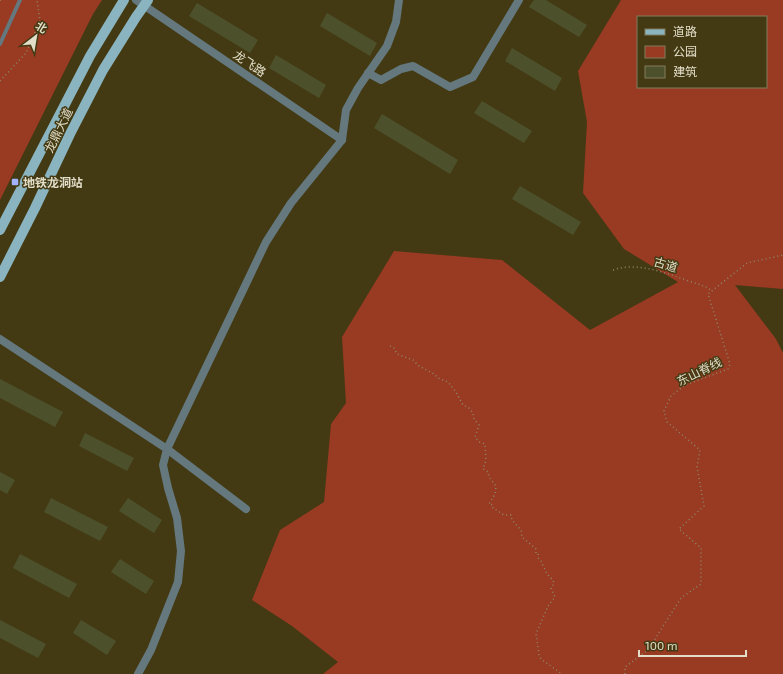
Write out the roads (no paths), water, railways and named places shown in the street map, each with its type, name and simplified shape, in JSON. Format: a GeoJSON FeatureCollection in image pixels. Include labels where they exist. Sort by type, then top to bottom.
{"type":"FeatureCollection","features":[{"type":"Feature","properties":{"kind":"main road","name":"龙鼎大道"},"geometry":{"type":"LineString","coordinates":[[0,230],[90,56],[124,0]]}},
{"type":"Feature","properties":{"kind":"main road","name":"龙鼎大道"},"geometry":{"type":"LineString","coordinates":[[0,278],[103,70],[143,2]]}},
{"type":"Feature","properties":{"kind":"street"},"geometry":{"type":"LineString","coordinates":[[138,674],[151,650],[178,582],[181,551],[176,518],[163,465],[167,449],[266,242],[291,203],[342,140],[346,110],[358,88],[387,46],[396,22],[399,0]]}},
{"type":"Feature","properties":{"kind":"street"},"geometry":{"type":"LineString","coordinates":[[368,73],[381,80],[401,69],[413,66],[450,87],[473,77],[519,0]]}},
{"type":"Feature","properties":{"kind":"street","name":"龙飞路"},"geometry":{"type":"LineString","coordinates":[[143,2],[342,140]]}},
{"type":"Feature","properties":{"kind":"street"},"geometry":{"type":"LineString","coordinates":[[0,339],[167,449],[246,509]]}},
{"type":"Feature","properties":{"kind":"lane"},"geometry":{"type":"LineString","coordinates":[[0,44],[20,0]]}},
{"type":"Feature","properties":{"kind":"place","name":"地铁龙洞站"},"geometry":{"type":"Point","coordinates":[15,182]}}]}
